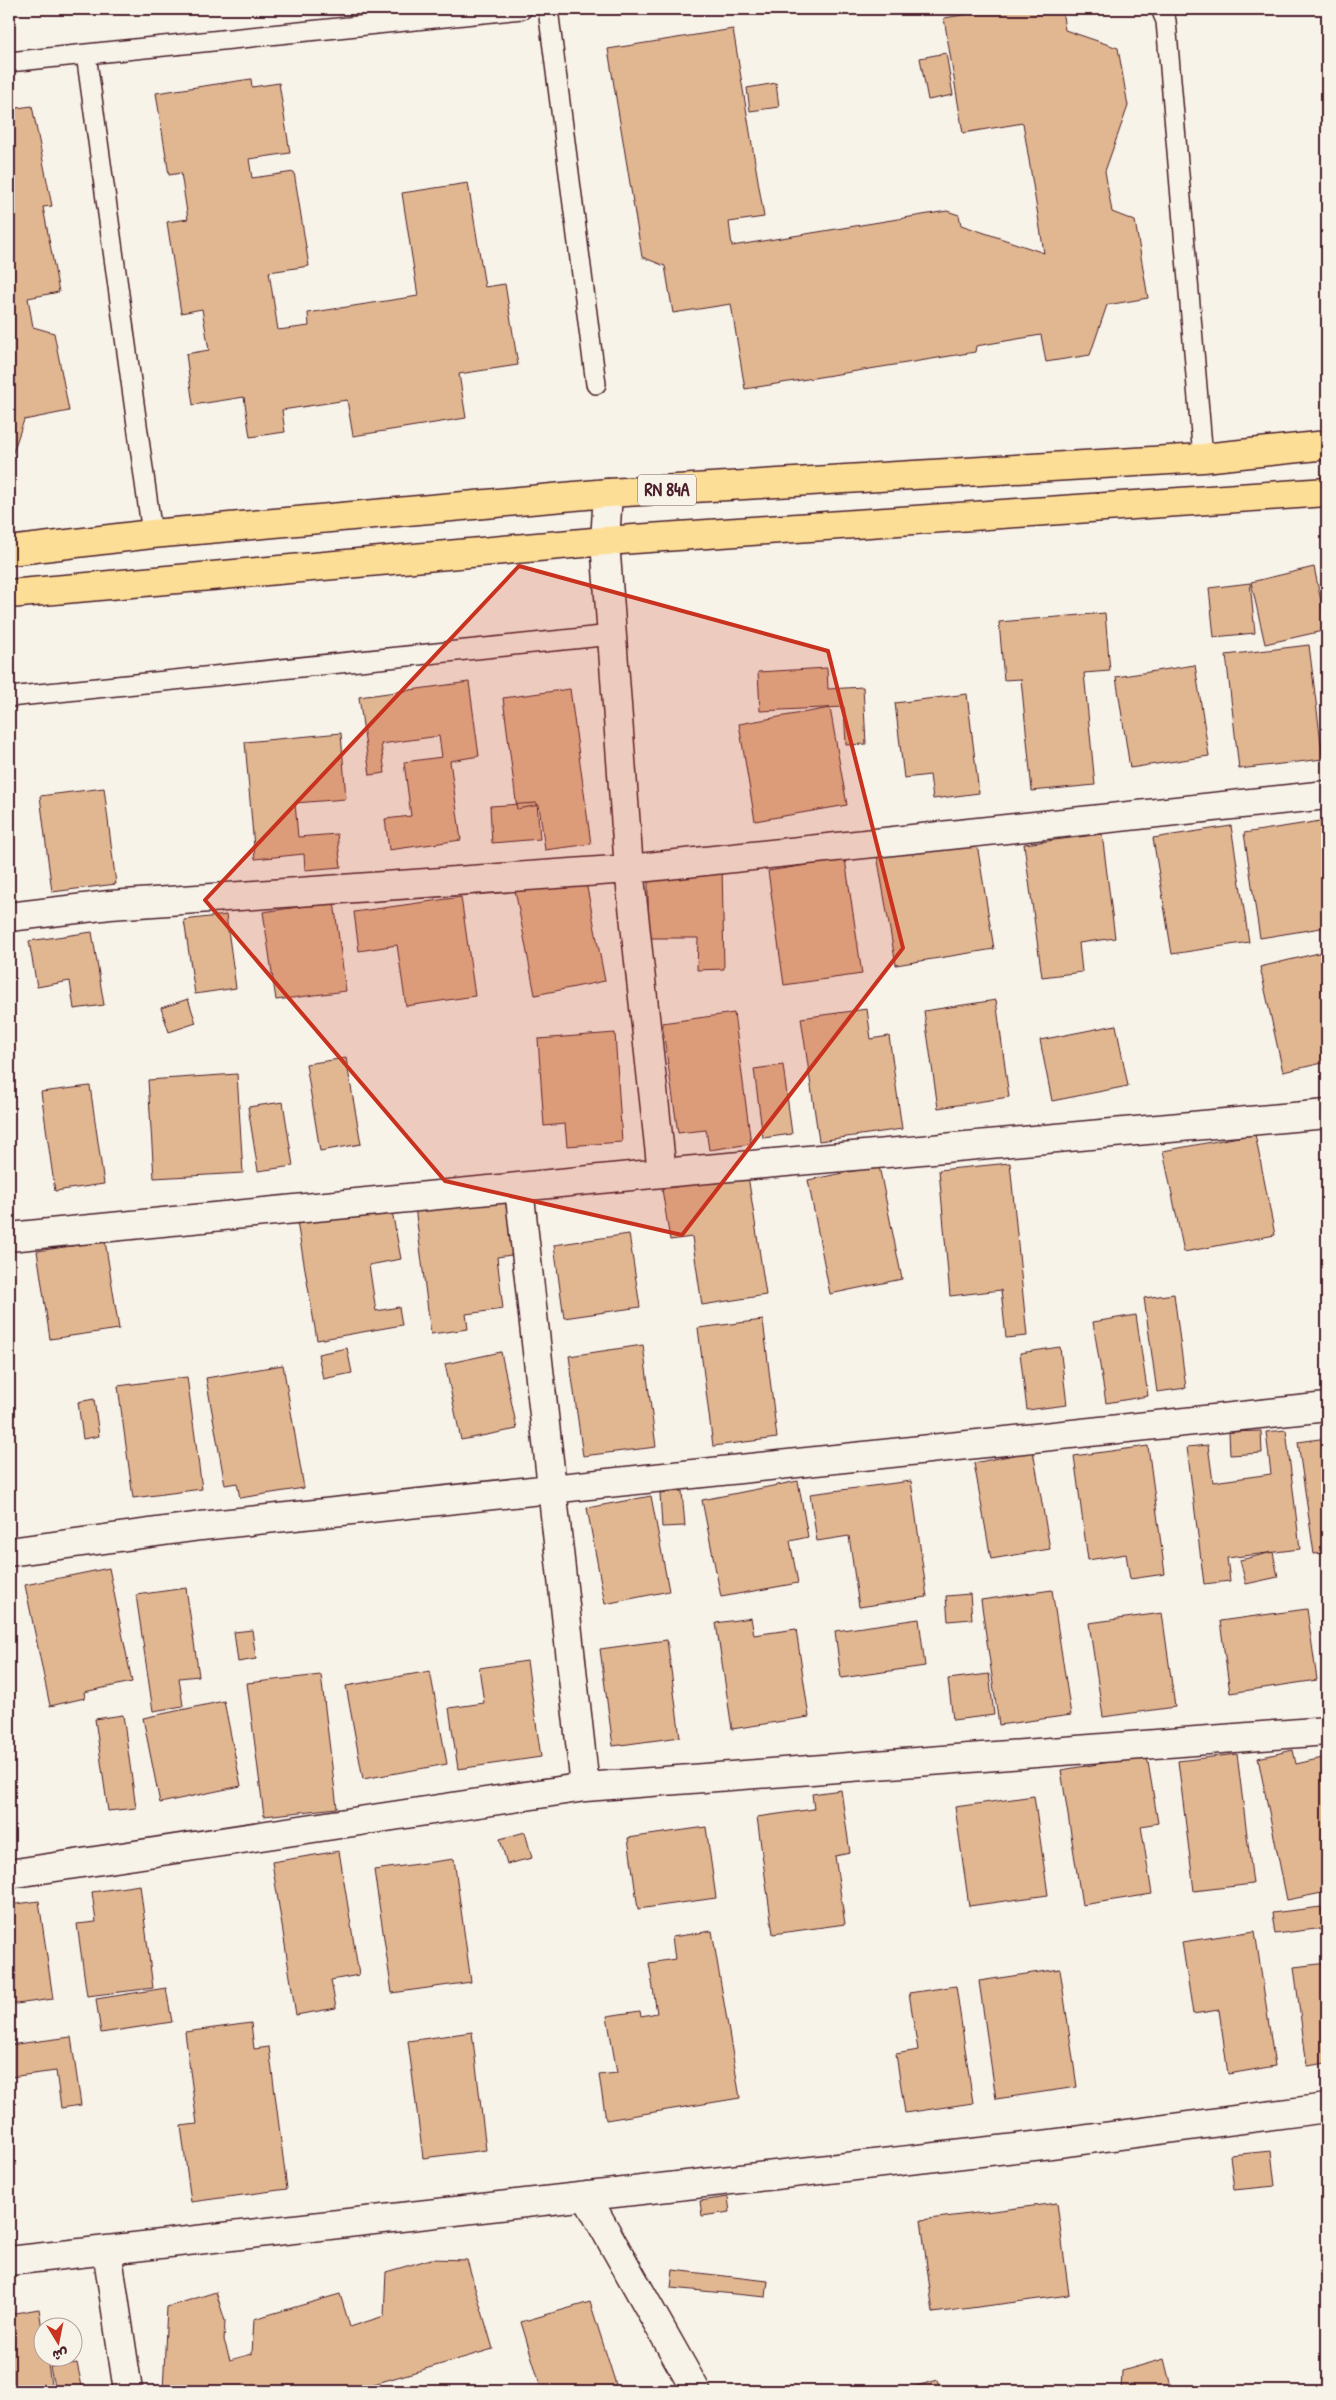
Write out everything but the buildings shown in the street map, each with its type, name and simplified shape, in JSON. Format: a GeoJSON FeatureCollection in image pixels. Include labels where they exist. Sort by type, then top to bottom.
{"type":"FeatureCollection","features":[{"type":"Feature","properties":{"kind":"main road","name":"RN 84A"},"geometry":{"type":"LineString","coordinates":[[9,551],[152,534],[608,493],[1203,458],[1327,445]]}},
{"type":"Feature","properties":{"kind":"main road"},"geometry":{"type":"LineString","coordinates":[[9,594],[605,541],[1327,492]]}},
{"type":"Feature","properties":{"kind":"street"},"geometry":{"type":"LineString","coordinates":[[608,493],[605,541],[629,869],[662,1173]]}},
{"type":"Feature","properties":{"kind":"street"},"geometry":{"type":"LineString","coordinates":[[9,917],[110,905],[629,869],[1327,795]]}},
{"type":"Feature","properties":{"kind":"street"},"geometry":{"type":"LineString","coordinates":[[9,1237],[662,1173],[1327,1114]]}},
{"type":"Feature","properties":{"kind":"street"},"geometry":{"type":"LineString","coordinates":[[519,1188],[585,1788]]}},
{"type":"Feature","properties":{"kind":"street"},"geometry":{"type":"LineString","coordinates":[[9,1552],[201,1526],[1327,1407]]}},
{"type":"Feature","properties":{"kind":"street"},"geometry":{"type":"LineString","coordinates":[[9,1874],[585,1788],[1327,1731]]}},
{"type":"Feature","properties":{"kind":"street"},"geometry":{"type":"LineString","coordinates":[[9,2261],[1043,2145],[1327,2108]]}},
{"type":"Feature","properties":{"kind":"street"},"geometry":{"type":"LineString","coordinates":[[586,2196],[696,2391]]}},
{"type":"Feature","properties":{"kind":"street"},"geometry":{"type":"LineString","coordinates":[[107,2250],[128,2391]]}},
{"type":"Feature","properties":{"kind":"lane"},"geometry":{"type":"LineString","coordinates":[[9,62],[522,9]]}},
{"type":"Feature","properties":{"kind":"lane"},"geometry":{"type":"LineString","coordinates":[[548,9],[596,384]]}},
{"type":"Feature","properties":{"kind":"lane"},"geometry":{"type":"LineString","coordinates":[[1161,9],[1166,21],[1203,458]]}},
{"type":"Feature","properties":{"kind":"lane"},"geometry":{"type":"LineString","coordinates":[[86,54],[152,534]]}},
{"type":"Feature","properties":{"kind":"lane"},"geometry":{"type":"LineString","coordinates":[[9,697],[612,635]]}},
{"type":"Feature","properties":{"kind":"highlighted area"},"geometry":{"type":"Polygon","coordinates":[[[519,566],[828,651],[903,948],[682,1235],[445,1181],[205,900],[519,566]]]}}]}
